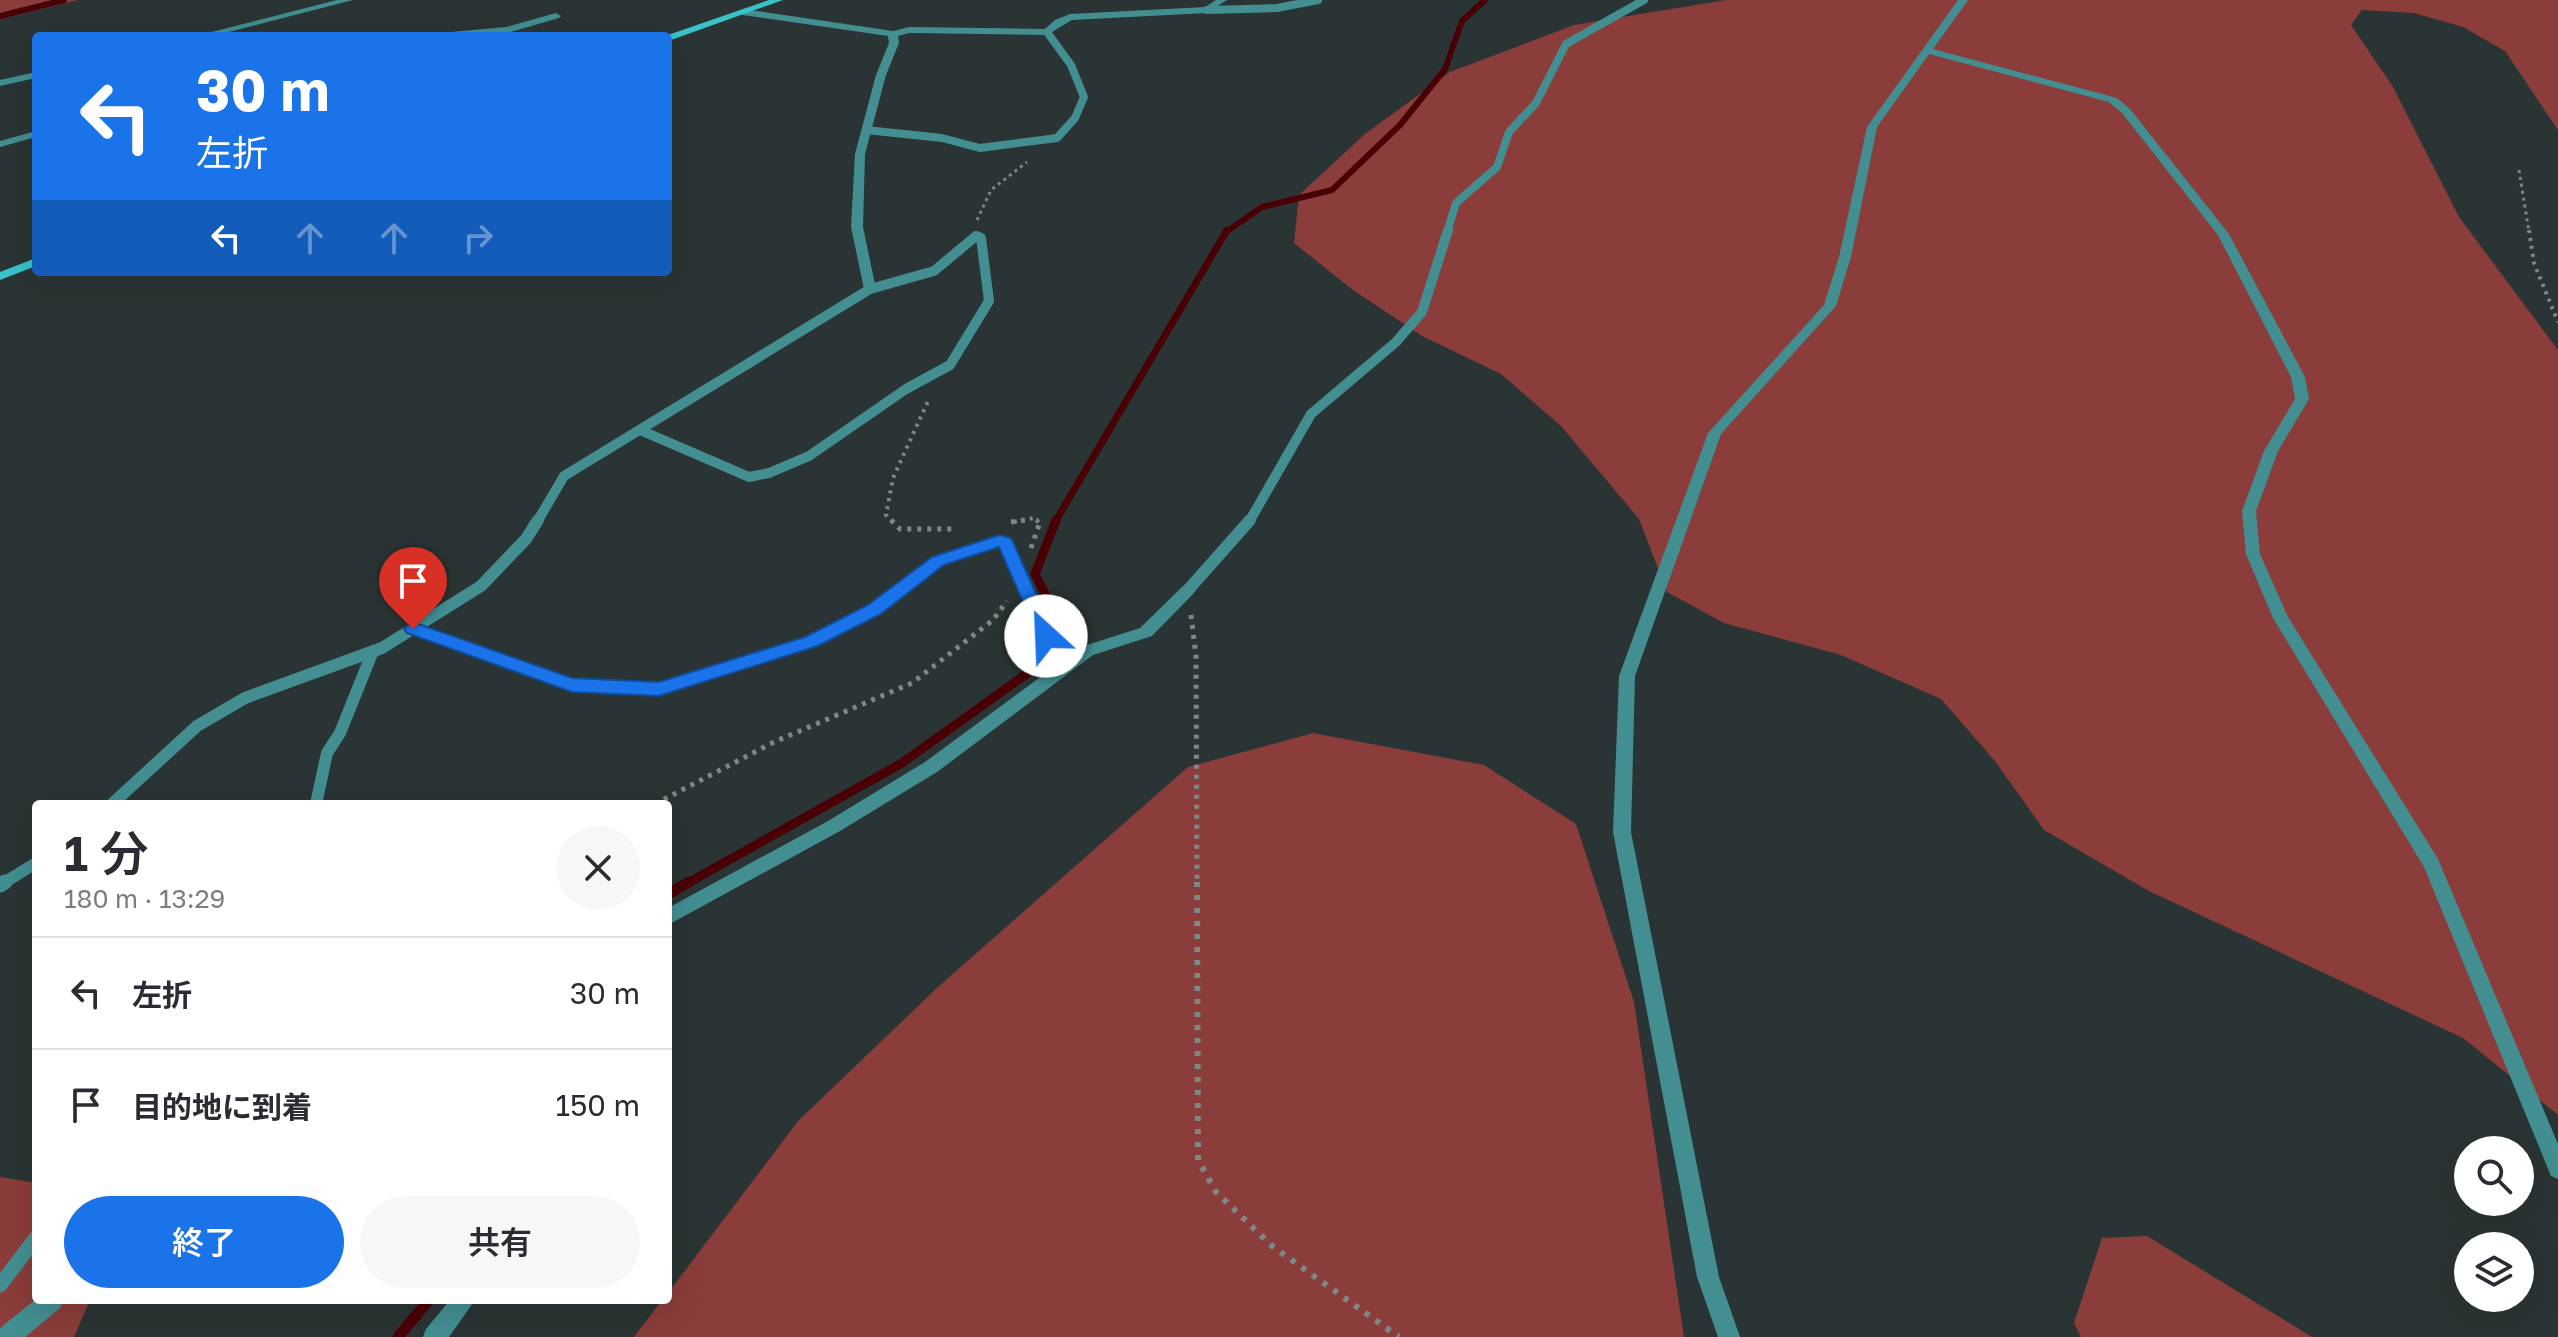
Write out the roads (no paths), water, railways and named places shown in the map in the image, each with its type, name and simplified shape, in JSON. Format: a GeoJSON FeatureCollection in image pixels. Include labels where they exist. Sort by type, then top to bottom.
{"type":"FeatureCollection","features":[{"type":"Feature","properties":{"kind":"main road"},"geometry":{"type":"LineString","coordinates":[[672,37],[778,0]]}},
{"type":"Feature","properties":{"kind":"main road"},"geometry":{"type":"LineString","coordinates":[[0,276],[32,264]]}},
{"type":"Feature","properties":{"kind":"street"},"geometry":{"type":"LineString","coordinates":[[217,32],[348,0]]}},
{"type":"Feature","properties":{"kind":"street"},"geometry":{"type":"LineString","coordinates":[[743,12],[893,34],[909,30],[969,29],[1047,32],[1070,17],[1207,10],[1222,0]]}},
{"type":"Feature","properties":{"kind":"street"},"geometry":{"type":"LineString","coordinates":[[1729,1337],[1708,1277],[1622,832],[1627,676],[1715,433],[1830,306],[1845,257],[1872,127],[1963,0]]}},
{"type":"Feature","properties":{"kind":"street"},"geometry":{"type":"LineString","coordinates":[[485,32],[507,30],[556,16]]}},
{"type":"Feature","properties":{"kind":"street"},"geometry":{"type":"LineString","coordinates":[[870,289],[857,227],[860,154],[881,75],[894,43],[893,34]]}},
{"type":"Feature","properties":{"kind":"street"},"geometry":{"type":"LineString","coordinates":[[1926,50],[2113,100],[2126,111],[2223,234],[2298,377],[2302,399],[2271,451],[2249,511],[2253,554],[2281,618],[2432,864],[2558,1169]]}},
{"type":"Feature","properties":{"kind":"street"},"geometry":{"type":"LineString","coordinates":[[0,83],[32,76]]}},
{"type":"Feature","properties":{"kind":"street"},"geometry":{"type":"LineString","coordinates":[[0,144],[32,135]]}},
{"type":"Feature","properties":{"kind":"street"},"geometry":{"type":"LineString","coordinates":[[672,915],[834,826],[931,767],[1082,649],[1146,632],[1188,590]]}},
{"type":"Feature","properties":{"kind":"street"},"geometry":{"type":"LineString","coordinates":[[7,1337],[47,1304]]}},
{"type":"Feature","properties":{"kind":"street"},"geometry":{"type":"LineString","coordinates":[[434,1337],[461,1304]]}},
{"type":"Feature","properties":{"kind":"lane"},"geometry":{"type":"LineString","coordinates":[[1207,10],[1277,8],[1318,0]]}},
{"type":"Feature","properties":{"kind":"lane"},"geometry":{"type":"LineString","coordinates":[[1188,590],[1250,520],[1311,414],[1396,342],[1422,312],[1456,203],[1497,167],[1509,132],[1536,103],[1566,44],[1644,0]]}},
{"type":"Feature","properties":{"kind":"lane"},"geometry":{"type":"LineString","coordinates":[[866,130],[942,138],[980,148],[1057,138],[1075,118],[1084,97],[1071,65],[1047,32]]}},
{"type":"Feature","properties":{"kind":"lane"},"geometry":{"type":"LineString","coordinates":[[116,800],[197,726],[245,698],[373,651],[481,586],[526,539],[564,476],[870,289],[934,271],[976,236],[981,238],[982,268],[990,299],[982,318],[953,350],[950,365],[905,390],[797,462],[766,475],[749,477],[640,430]]}},
{"type":"Feature","properties":{"kind":"lane"},"geometry":{"type":"LineString","coordinates":[[413,629],[572,685],[659,689],[812,642],[875,610],[938,561],[999,541],[1005,542],[1046,636],[1082,649]]}},
{"type":"Feature","properties":{"kind":"lane"},"geometry":{"type":"LineString","coordinates":[[317,800],[327,753],[340,733],[373,651]]}},
{"type":"Feature","properties":{"kind":"lane"},"geometry":{"type":"LineString","coordinates":[[0,885],[32,865]]}},
{"type":"Feature","properties":{"kind":"lane"},"geometry":{"type":"LineString","coordinates":[[0,1285],[32,1243]]}},
{"type":"Feature","properties":{"kind":"waterway"},"geometry":{"type":"LineString","coordinates":[[0,16],[64,0]]}},
{"type":"Feature","properties":{"kind":"waterway"},"geometry":{"type":"LineString","coordinates":[[1226,232],[1262,207],[1332,190],[1400,125],[1445,69],[1462,21],[1485,0]]}},
{"type":"Feature","properties":{"kind":"waterway"},"geometry":{"type":"LineString","coordinates":[[1056,521],[1227,230]]}},
{"type":"Feature","properties":{"kind":"waterway"},"geometry":{"type":"LineString","coordinates":[[686,884],[902,763],[1039,665],[1065,634],[1035,574],[1056,521]]}},
{"type":"Feature","properties":{"kind":"waterway"},"geometry":{"type":"LineString","coordinates":[[672,892],[689,882]]}},
{"type":"Feature","properties":{"kind":"waterway"},"geometry":{"type":"LineString","coordinates":[[398,1337],[426,1304]]}}]}
